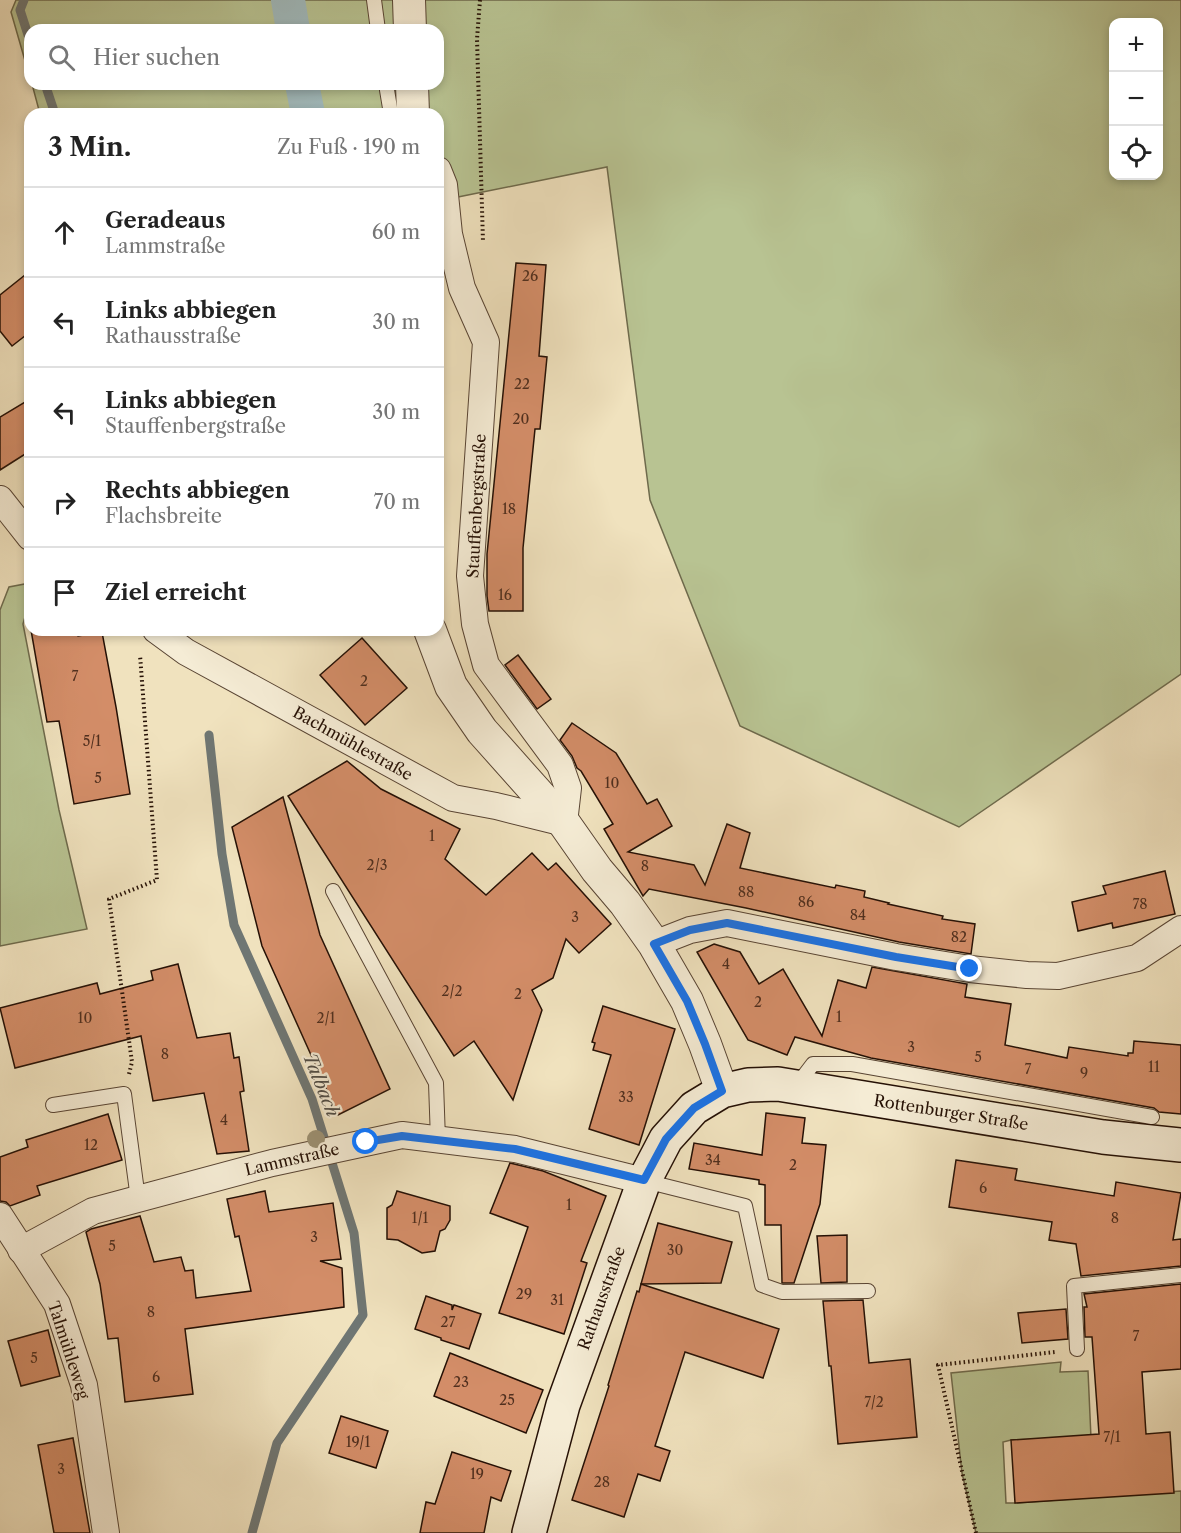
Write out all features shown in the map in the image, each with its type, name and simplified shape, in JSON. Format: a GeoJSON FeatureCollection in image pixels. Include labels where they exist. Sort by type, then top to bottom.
{"type":"FeatureCollection","features":[{"type":"Feature","properties":{"kind":"main road","name":"Rottenburger Straße"},"geometry":{"type":"LineString","coordinates":[[722,1091],[778,1084],[1103,1137],[1181,1145]]}},
{"type":"Feature","properties":{"kind":"main road","name":"Rathausstraße"},"geometry":{"type":"LineString","coordinates":[[529,1533],[562,1404],[644,1180],[666,1139],[694,1108],[722,1091]]}},
{"type":"Feature","properties":{"kind":"street"},"geometry":{"type":"LineString","coordinates":[[409,0],[410,24]]}},
{"type":"Feature","properties":{"kind":"street"},"geometry":{"type":"LineString","coordinates":[[412,90],[413,108]]}},
{"type":"Feature","properties":{"kind":"street","name":"Stauffenbergstraße"},"geometry":{"type":"LineString","coordinates":[[444,185],[449,234],[462,288],[486,342],[470,576],[475,624],[486,665],[560,765],[567,788],[564,823]]}},
{"type":"Feature","properties":{"kind":"street"},"geometry":{"type":"LineString","coordinates":[[0,499],[24,529]]}},
{"type":"Feature","properties":{"kind":"street","name":"Bachmühlestraße"},"geometry":{"type":"LineString","coordinates":[[165,636],[186,651],[453,798],[564,823]]}},
{"type":"Feature","properties":{"kind":"street"},"geometry":{"type":"LineString","coordinates":[[432,636],[451,686],[482,731],[564,823],[654,944],[687,1001],[722,1091]]}},
{"type":"Feature","properties":{"kind":"street"},"geometry":{"type":"LineString","coordinates":[[654,944],[690,930],[727,923],[896,957],[970,969],[1058,976],[1137,958],[1181,929]]}},
{"type":"Feature","properties":{"kind":"street","name":"Lammstraße"},"geometry":{"type":"LineString","coordinates":[[21,1250],[93,1211],[272,1163],[402,1136],[515,1149],[644,1180]]}},
{"type":"Feature","properties":{"kind":"street","name":"Talmühleweg"},"geometry":{"type":"LineString","coordinates":[[0,1216],[57,1304],[84,1385],[106,1533]]}},
{"type":"Feature","properties":{"kind":"lane"},"geometry":{"type":"LineString","coordinates":[[374,0],[377,24]]}},
{"type":"Feature","properties":{"kind":"lane"},"geometry":{"type":"LineString","coordinates":[[387,90],[390,108]]}},
{"type":"Feature","properties":{"kind":"lane"},"geometry":{"type":"LineString","coordinates":[[333,891],[436,1083],[438,1140]]}},
{"type":"Feature","properties":{"kind":"lane"},"geometry":{"type":"LineString","coordinates":[[795,1087],[813,1064],[852,1064],[1152,1117]]}},
{"type":"Feature","properties":{"kind":"lane"},"geometry":{"type":"LineString","coordinates":[[53,1105],[124,1094],[138,1199]]}},
{"type":"Feature","properties":{"kind":"lane"},"geometry":{"type":"LineString","coordinates":[[644,1180],[746,1206],[762,1285],[782,1292],[868,1291]]}},
{"type":"Feature","properties":{"kind":"lane"},"geometry":{"type":"LineString","coordinates":[[1077,1349],[1074,1286],[1181,1275]]}},
{"type":"Feature","properties":{"kind":"path"},"geometry":{"type":"LineString","coordinates":[[480,0],[477,39],[483,248]]}},
{"type":"Feature","properties":{"kind":"path"},"geometry":{"type":"LineString","coordinates":[[124,1094],[132,1062],[110,899],[157,880],[140,654]]}},
{"type":"Feature","properties":{"kind":"path"},"geometry":{"type":"LineString","coordinates":[[976,1533],[938,1365],[1077,1349]]}},
{"type":"Feature","properties":{"kind":"green space"},"geometry":{"type":"Polygon","coordinates":[[[16,0],[1181,0],[1181,674],[959,827],[740,726],[650,500],[607,167],[444,200],[444,108],[38,108],[34,90],[444,90],[444,24],[24,24],[24,57],[11,12],[16,0]]]}},
{"type":"Feature","properties":{"kind":"green space"},"geometry":{"type":"Polygon","coordinates":[[[24,584],[24,636],[59,810],[87,929],[0,946],[0,610],[9,587],[24,584]]]}},
{"type":"Feature","properties":{"kind":"green space"},"geometry":{"type":"Polygon","coordinates":[[[1061,1362],[1060,1372],[1088,1371],[1091,1438],[1003,1442],[1006,1503],[1181,1491],[1181,1533],[976,1533],[962,1473],[951,1373],[1061,1362]]]}},
{"type":"Feature","properties":{"kind":"building"},"geometry":{"type":"Polygon","coordinates":[[[516,263],[546,265],[539,356],[547,357],[540,429],[535,429],[523,548],[523,611],[489,611],[487,554],[516,263]]]}},
{"type":"Feature","properties":{"kind":"building"},"geometry":{"type":"Polygon","coordinates":[[[24,276],[24,337],[12,346],[0,331],[0,295],[24,276]]]}},
{"type":"Feature","properties":{"kind":"building"},"geometry":{"type":"Polygon","coordinates":[[[24,403],[24,455],[0,470],[0,417],[24,403]]]}},
{"type":"Feature","properties":{"kind":"building"},"geometry":{"type":"Polygon","coordinates":[[[32,636],[103,636],[130,794],[74,804],[59,721],[47,722],[32,636]]]}},
{"type":"Feature","properties":{"kind":"building"},"geometry":{"type":"Polygon","coordinates":[[[362,638],[407,688],[365,725],[320,675],[362,638]]]}},
{"type":"Feature","properties":{"kind":"building"},"geometry":{"type":"Polygon","coordinates":[[[518,655],[551,699],[537,709],[505,665],[518,655]]]}},
{"type":"Feature","properties":{"kind":"building"},"geometry":{"type":"Polygon","coordinates":[[[572,723],[616,753],[647,804],[657,799],[672,826],[628,852],[694,865],[705,885],[727,824],[750,833],[740,868],[835,888],[836,885],[865,891],[864,897],[943,916],[942,919],[975,924],[971,954],[899,942],[649,889],[643,896],[604,829],[613,824],[560,740],[572,723]]]}},
{"type":"Feature","properties":{"kind":"building"},"geometry":{"type":"Polygon","coordinates":[[[347,761],[381,789],[460,829],[445,859],[486,895],[532,853],[548,870],[556,863],[611,924],[579,953],[566,939],[553,978],[532,990],[542,1010],[513,1100],[474,1041],[454,1056],[288,796],[347,761]]]}},
{"type":"Feature","properties":{"kind":"building"},"geometry":{"type":"Polygon","coordinates":[[[283,797],[320,935],[390,1089],[338,1115],[262,946],[232,827],[283,797]]]}},
{"type":"Feature","properties":{"kind":"building"},"geometry":{"type":"Polygon","coordinates":[[[1165,871],[1175,914],[1113,928],[1112,923],[1078,931],[1072,902],[1106,894],[1103,886],[1165,871]]]}},
{"type":"Feature","properties":{"kind":"building"},"geometry":{"type":"Polygon","coordinates":[[[714,944],[740,952],[759,984],[783,969],[822,1036],[838,980],[866,988],[872,967],[967,984],[965,997],[1011,1004],[1005,1045],[1067,1058],[1069,1047],[1128,1056],[1128,1053],[1133,1053],[1134,1041],[1181,1045],[1181,1114],[1159,1112],[1154,1108],[871,1058],[795,1037],[787,1055],[748,1040],[697,952],[714,944]]]}},
{"type":"Feature","properties":{"kind":"building"},"geometry":{"type":"Polygon","coordinates":[[[178,964],[197,1038],[230,1033],[234,1058],[239,1057],[244,1091],[240,1092],[249,1151],[217,1154],[204,1093],[153,1101],[141,1036],[15,1068],[0,1008],[97,983],[100,994],[153,980],[151,971],[178,964]]]}},
{"type":"Feature","properties":{"kind":"building"},"geometry":{"type":"Polygon","coordinates":[[[603,1006],[675,1029],[639,1145],[589,1129],[611,1055],[593,1050],[595,1043],[592,1042],[603,1006]]]}},
{"type":"Feature","properties":{"kind":"building"},"geometry":{"type":"Polygon","coordinates":[[[766,1113],[805,1118],[802,1143],[826,1145],[820,1204],[794,1283],[782,1283],[781,1225],[765,1225],[765,1185],[759,1184],[759,1180],[689,1169],[694,1143],[762,1155],[766,1113]]]}},
{"type":"Feature","properties":{"kind":"building"},"geometry":{"type":"Polygon","coordinates":[[[108,1114],[122,1160],[37,1186],[40,1195],[10,1206],[0,1201],[0,1157],[28,1147],[26,1140],[108,1114]]]}},
{"type":"Feature","properties":{"kind":"building"},"geometry":{"type":"Polygon","coordinates":[[[956,1160],[1017,1169],[1015,1180],[1114,1196],[1116,1182],[1181,1193],[1173,1240],[1181,1239],[1181,1266],[1081,1276],[1076,1244],[1049,1240],[1052,1222],[949,1207],[956,1160]]]}},
{"type":"Feature","properties":{"kind":"building"},"geometry":{"type":"Polygon","coordinates":[[[510,1163],[543,1171],[606,1196],[581,1261],[587,1263],[564,1334],[499,1313],[528,1227],[490,1213],[510,1163]]]}},
{"type":"Feature","properties":{"kind":"building"},"geometry":{"type":"Polygon","coordinates":[[[265,1191],[269,1212],[333,1203],[341,1259],[320,1261],[342,1268],[344,1307],[185,1329],[193,1394],[125,1402],[118,1338],[108,1339],[100,1284],[86,1232],[140,1216],[154,1262],[181,1257],[185,1271],[193,1270],[196,1298],[251,1291],[239,1236],[235,1237],[227,1199],[265,1191]]]}},
{"type":"Feature","properties":{"kind":"building"},"geometry":{"type":"Polygon","coordinates":[[[397,1191],[450,1206],[450,1220],[445,1229],[440,1231],[435,1251],[422,1253],[398,1240],[387,1239],[387,1208],[392,1205],[397,1191]]]}},
{"type":"Feature","properties":{"kind":"building"},"geometry":{"type":"Polygon","coordinates":[[[658,1223],[732,1242],[721,1283],[641,1284],[658,1223]]]}},
{"type":"Feature","properties":{"kind":"building"},"geometry":{"type":"Polygon","coordinates":[[[847,1235],[847,1282],[821,1283],[817,1236],[847,1235]]]}},
{"type":"Feature","properties":{"kind":"building"},"geometry":{"type":"Polygon","coordinates":[[[641,1284],[779,1329],[763,1378],[685,1352],[655,1446],[670,1451],[660,1481],[638,1474],[624,1517],[572,1500],[641,1284]]]}},
{"type":"Feature","properties":{"kind":"building"},"geometry":{"type":"Polygon","coordinates":[[[1181,1284],[1181,1369],[1142,1372],[1146,1434],[1170,1432],[1174,1493],[1015,1503],[1011,1440],[1099,1434],[1092,1337],[1085,1337],[1084,1307],[1087,1307],[1084,1294],[1181,1284]]]}},
{"type":"Feature","properties":{"kind":"building"},"geometry":{"type":"Polygon","coordinates":[[[426,1296],[452,1305],[452,1310],[454,1305],[481,1314],[469,1349],[415,1329],[426,1296]]]}},
{"type":"Feature","properties":{"kind":"building"},"geometry":{"type":"Polygon","coordinates":[[[863,1300],[869,1363],[910,1359],[917,1437],[838,1444],[823,1301],[863,1300]]]}},
{"type":"Feature","properties":{"kind":"building"},"geometry":{"type":"Polygon","coordinates":[[[1066,1309],[1068,1339],[1022,1343],[1018,1313],[1066,1309]]]}},
{"type":"Feature","properties":{"kind":"building"},"geometry":{"type":"Polygon","coordinates":[[[48,1330],[60,1376],[21,1386],[8,1341],[48,1330]]]}},
{"type":"Feature","properties":{"kind":"building"},"geometry":{"type":"Polygon","coordinates":[[[450,1353],[543,1390],[526,1433],[434,1396],[450,1353]]]}},
{"type":"Feature","properties":{"kind":"building"},"geometry":{"type":"Polygon","coordinates":[[[341,1416],[388,1431],[376,1468],[329,1453],[341,1416]]]}},
{"type":"Feature","properties":{"kind":"building"},"geometry":{"type":"Polygon","coordinates":[[[73,1438],[90,1533],[54,1533],[38,1445],[73,1438]]]}},
{"type":"Feature","properties":{"kind":"building"},"geometry":{"type":"Polygon","coordinates":[[[452,1452],[511,1471],[501,1501],[491,1497],[484,1533],[420,1533],[426,1502],[435,1504],[452,1452]]]}},
{"type":"Feature","properties":{"kind":"waterway","name":"Talbach"},"geometry":{"type":"LineString","coordinates":[[24,0],[20,10],[25,24]]}},
{"type":"Feature","properties":{"kind":"waterway"},"geometry":{"type":"LineString","coordinates":[[288,0],[292,24]]}},
{"type":"Feature","properties":{"kind":"waterway","name":"Talbach"},"geometry":{"type":"LineString","coordinates":[[47,90],[53,108]]}},
{"type":"Feature","properties":{"kind":"waterway"},"geometry":{"type":"LineString","coordinates":[[303,90],[307,108]]}},
{"type":"Feature","properties":{"kind":"waterway","name":"Talbach"},"geometry":{"type":"LineString","coordinates":[[209,735],[222,854],[234,925],[312,1099],[354,1233],[363,1315],[277,1443],[252,1533]]}},
{"type":"Feature","properties":{"kind":"route"},"geometry":{"type":"LineString","coordinates":[[366,1142],[402,1136],[515,1149],[644,1180],[666,1139],[694,1108],[722,1091],[687,1001],[654,944],[690,930],[727,923],[896,957],[970,969]]}}]}
